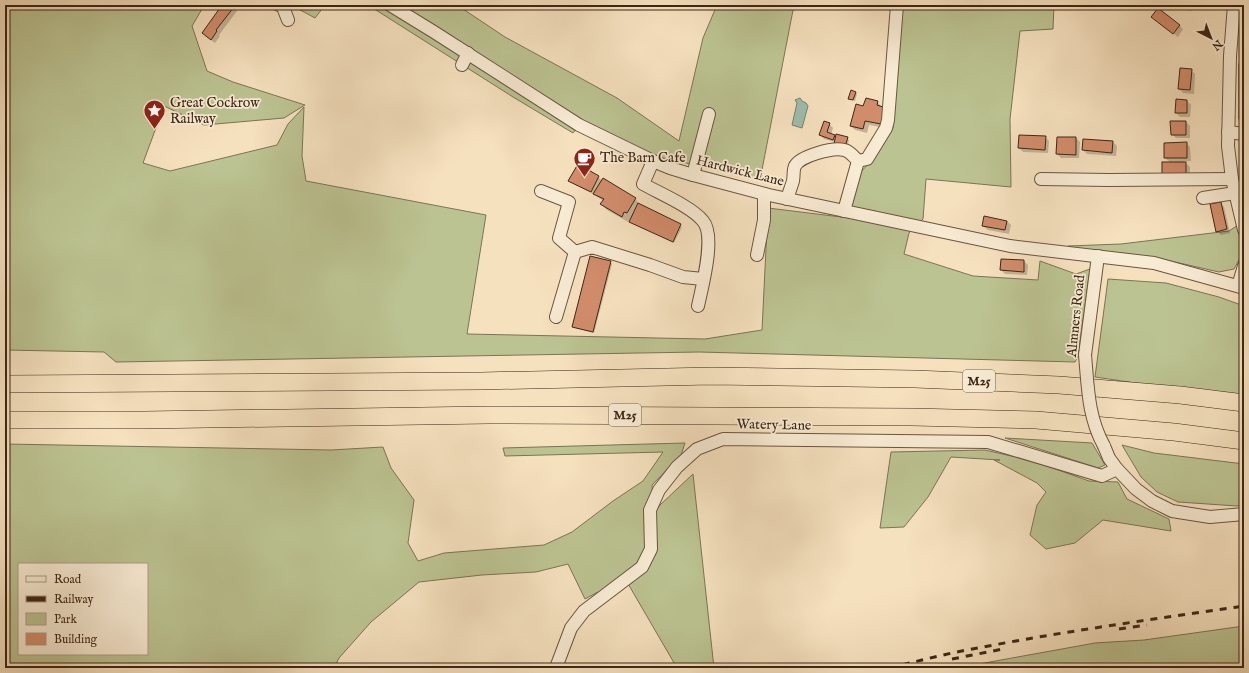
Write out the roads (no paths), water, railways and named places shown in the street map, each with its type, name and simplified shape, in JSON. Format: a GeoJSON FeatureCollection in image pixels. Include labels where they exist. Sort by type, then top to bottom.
{"type":"FeatureCollection","features":[{"type":"Feature","properties":{"kind":"highway","name":"M25"},"geometry":{"type":"LineString","coordinates":[[5,384],[473,381],[712,376],[915,379],[1059,385],[1180,395],[1244,403]]}},
{"type":"Feature","properties":{"kind":"highway","name":"M25"},"geometry":{"type":"LineString","coordinates":[[5,420],[144,420],[488,415],[912,417],[1036,420],[1174,432],[1244,441]]}},
{"type":"Feature","properties":{"kind":"street"},"geometry":{"type":"LineString","coordinates":[[279,5],[283,8],[288,20]]}},
{"type":"Feature","properties":{"kind":"street","name":"Hardwick Lane"},"geometry":{"type":"LineString","coordinates":[[390,5],[468,53],[579,125],[653,161],[693,175],[764,194],[1010,246],[1154,263],[1241,287]]}},
{"type":"Feature","properties":{"kind":"street"},"geometry":{"type":"LineString","coordinates":[[858,161],[867,159],[886,128],[888,120],[897,5]]}},
{"type":"Feature","properties":{"kind":"street"},"geometry":{"type":"LineString","coordinates":[[1234,5],[1230,56],[1228,132],[1232,179],[1244,230]]}},
{"type":"Feature","properties":{"kind":"street"},"geometry":{"type":"LineString","coordinates":[[462,65],[468,53]]}},
{"type":"Feature","properties":{"kind":"street"},"geometry":{"type":"LineString","coordinates":[[693,175],[709,114]]}},
{"type":"Feature","properties":{"kind":"street"},"geometry":{"type":"LineString","coordinates":[[1228,132],[1244,134]]}},
{"type":"Feature","properties":{"kind":"street"},"geometry":{"type":"LineString","coordinates":[[787,199],[796,165],[802,159],[824,151],[836,149],[844,150],[850,153],[858,161]]}},
{"type":"Feature","properties":{"kind":"street"},"geometry":{"type":"LineString","coordinates":[[653,161],[643,184],[692,211],[704,222],[708,232],[708,255],[698,306]]}},
{"type":"Feature","properties":{"kind":"street"},"geometry":{"type":"LineString","coordinates":[[844,211],[858,161]]}},
{"type":"Feature","properties":{"kind":"street"},"geometry":{"type":"LineString","coordinates":[[1041,179],[1232,179]]}},
{"type":"Feature","properties":{"kind":"street"},"geometry":{"type":"LineString","coordinates":[[541,191],[569,202],[559,238],[575,252]]}},
{"type":"Feature","properties":{"kind":"street"},"geometry":{"type":"LineString","coordinates":[[1203,198],[1235,193]]}},
{"type":"Feature","properties":{"kind":"street"},"geometry":{"type":"LineString","coordinates":[[757,255],[764,220],[764,194]]}},
{"type":"Feature","properties":{"kind":"street"},"geometry":{"type":"LineString","coordinates":[[575,252],[592,247],[683,277],[704,279]]}},
{"type":"Feature","properties":{"kind":"street"},"geometry":{"type":"LineString","coordinates":[[556,317],[575,252]]}},
{"type":"Feature","properties":{"kind":"street","name":"Almners Road"},"geometry":{"type":"LineString","coordinates":[[1098,256],[1086,355],[1089,406],[1095,422],[1097,434],[1110,458],[1117,469],[1141,493],[1152,501],[1172,511],[1210,517],[1244,514]]}},
{"type":"Feature","properties":{"kind":"street"},"geometry":{"type":"LineString","coordinates":[[1241,287],[1244,266]]}},
{"type":"Feature","properties":{"kind":"street","name":"Watery Lane"},"geometry":{"type":"LineString","coordinates":[[557,665],[571,628],[584,611],[642,567],[651,549],[650,510],[659,490],[677,467],[697,449],[723,439],[988,442],[1102,476],[1117,469]]}},
{"type":"Feature","properties":{"kind":"railway"},"geometry":{"type":"LineString","coordinates":[[889,668],[956,652],[1044,636],[1244,606]]}},
{"type":"Feature","properties":{"kind":"railway"},"geometry":{"type":"LineString","coordinates":[[1119,629],[1147,625]]}},
{"type":"Feature","properties":{"kind":"railway"},"geometry":{"type":"LineString","coordinates":[[952,659],[1003,649]]}},
{"type":"Feature","properties":{"kind":"place","name":"Great Cockrow Railway"},"geometry":{"type":"Point","coordinates":[154,130]}},
{"type":"Feature","properties":{"kind":"place","name":"The Barn Cafe"},"geometry":{"type":"Point","coordinates":[584,178]}}]}
